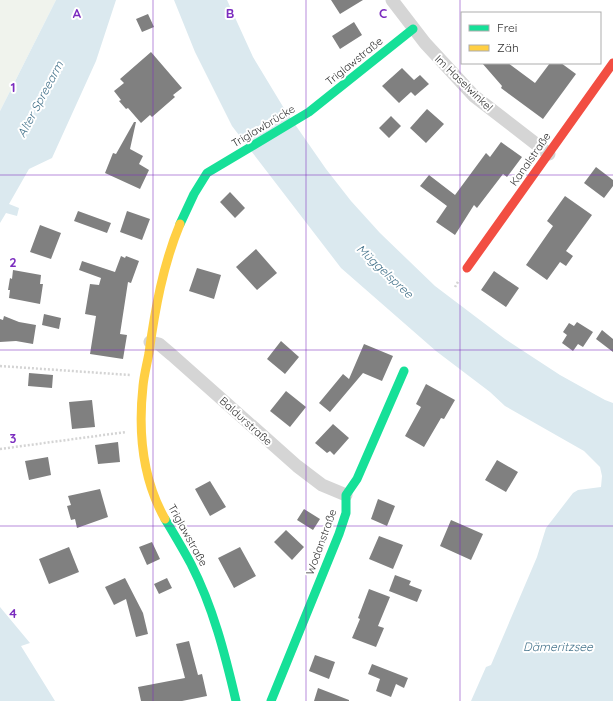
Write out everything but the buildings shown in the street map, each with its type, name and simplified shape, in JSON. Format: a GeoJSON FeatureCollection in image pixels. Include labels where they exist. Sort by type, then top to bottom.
{"type":"FeatureCollection","features":[{"type":"Feature","properties":{"kind":"street","name":"Im Haselwinkel"},"geometry":{"type":"LineString","coordinates":[[392,0],[413,29],[474,96],[549,154]]}},
{"type":"Feature","properties":{"kind":"street","name":"Triglawstraße"},"geometry":{"type":"LineString","coordinates":[[309,112],[413,29]]}},
{"type":"Feature","properties":{"kind":"street","name":"Kanalstraße"},"geometry":{"type":"LineString","coordinates":[[467,268],[613,63]]}},
{"type":"Feature","properties":{"kind":"street","name":"Triglawbrücke"},"geometry":{"type":"LineString","coordinates":[[228,160],[309,112]]}},
{"type":"Feature","properties":{"kind":"street","name":"Triglawstraße"},"geometry":{"type":"LineString","coordinates":[[228,160],[207,173],[197,189],[181,220],[166,265],[154,318],[142,392],[141,431],[146,468],[151,490],[159,508],[202,587],[226,660],[236,701]]}},
{"type":"Feature","properties":{"kind":"street","name":"Baldurstraße"},"geometry":{"type":"LineString","coordinates":[[150,342],[159,344],[297,466],[322,485],[346,495]]}},
{"type":"Feature","properties":{"kind":"street"},"geometry":{"type":"LineString","coordinates":[[346,495],[360,473],[404,371]]}},
{"type":"Feature","properties":{"kind":"street","name":"Wodanstraße"},"geometry":{"type":"LineString","coordinates":[[271,701],[339,534],[346,513],[346,495]]}},
{"type":"Feature","properties":{"kind":"path"},"geometry":{"type":"LineString","coordinates":[[0,366],[145,376]]}},
{"type":"Feature","properties":{"kind":"path"},"geometry":{"type":"LineString","coordinates":[[25,368],[26,372]]}},
{"type":"Feature","properties":{"kind":"path"},"geometry":{"type":"LineString","coordinates":[[0,449],[141,431]]}},
{"type":"Feature","properties":{"kind":"shaded area"},"geometry":{"type":"Polygon","coordinates":[[[0,0],[56,0],[0,111],[0,0]]]}},
{"type":"Feature","properties":{"kind":"water","name":"Alter Spreearm"},"geometry":{"type":"Polygon","coordinates":[[[56,0],[116,0],[96,61],[52,158],[29,169],[9,204],[19,208],[17,216],[6,213],[0,223],[0,111],[56,0]]]}},
{"type":"Feature","properties":{"kind":"water"},"geometry":{"type":"Polygon","coordinates":[[[174,0],[227,0],[253,57],[285,110],[326,169],[351,201],[380,233],[435,286],[505,339],[560,375],[613,403],[613,701],[471,701],[486,667],[491,665],[537,557],[546,528],[573,493],[578,490],[601,487],[602,476],[600,467],[584,451],[505,406],[490,392],[436,351],[341,268],[232,126],[195,52],[174,0]]]}},
{"type":"Feature","properties":{"kind":"water"},"geometry":{"type":"Polygon","coordinates":[[[0,607],[30,643],[21,646],[55,701],[0,701],[0,607]]]}},
{"type":"Feature","properties":{"kind":"traffic: fast"},"geometry":{"type":"LineString","coordinates":[[180,224],[194,194],[207,173],[309,112],[413,29]]}},
{"type":"Feature","properties":{"kind":"traffic: fast"},"geometry":{"type":"LineString","coordinates":[[271,701],[339,534],[346,513],[346,495],[357,479],[404,371]]}},
{"type":"Feature","properties":{"kind":"traffic: fast"},"geometry":{"type":"LineString","coordinates":[[165,519],[191,564],[206,597],[223,648],[236,701]]}},
{"type":"Feature","properties":{"kind":"traffic: slow"},"geometry":{"type":"LineString","coordinates":[[165,519],[157,503],[147,471],[141,420],[144,378],[160,287],[180,224]]}},
{"type":"Feature","properties":{"kind":"traffic: jam"},"geometry":{"type":"LineString","coordinates":[[467,268],[613,63]]}},
{"type":"Feature","properties":{"kind":"water label","name":"Müggelspree"},"geometry":{"type":"Point","coordinates":[385,271]}},
{"type":"Feature","properties":{"kind":"water label","name":"Dämeritzsee"},"geometry":{"type":"Point","coordinates":[558,646]}}]}
